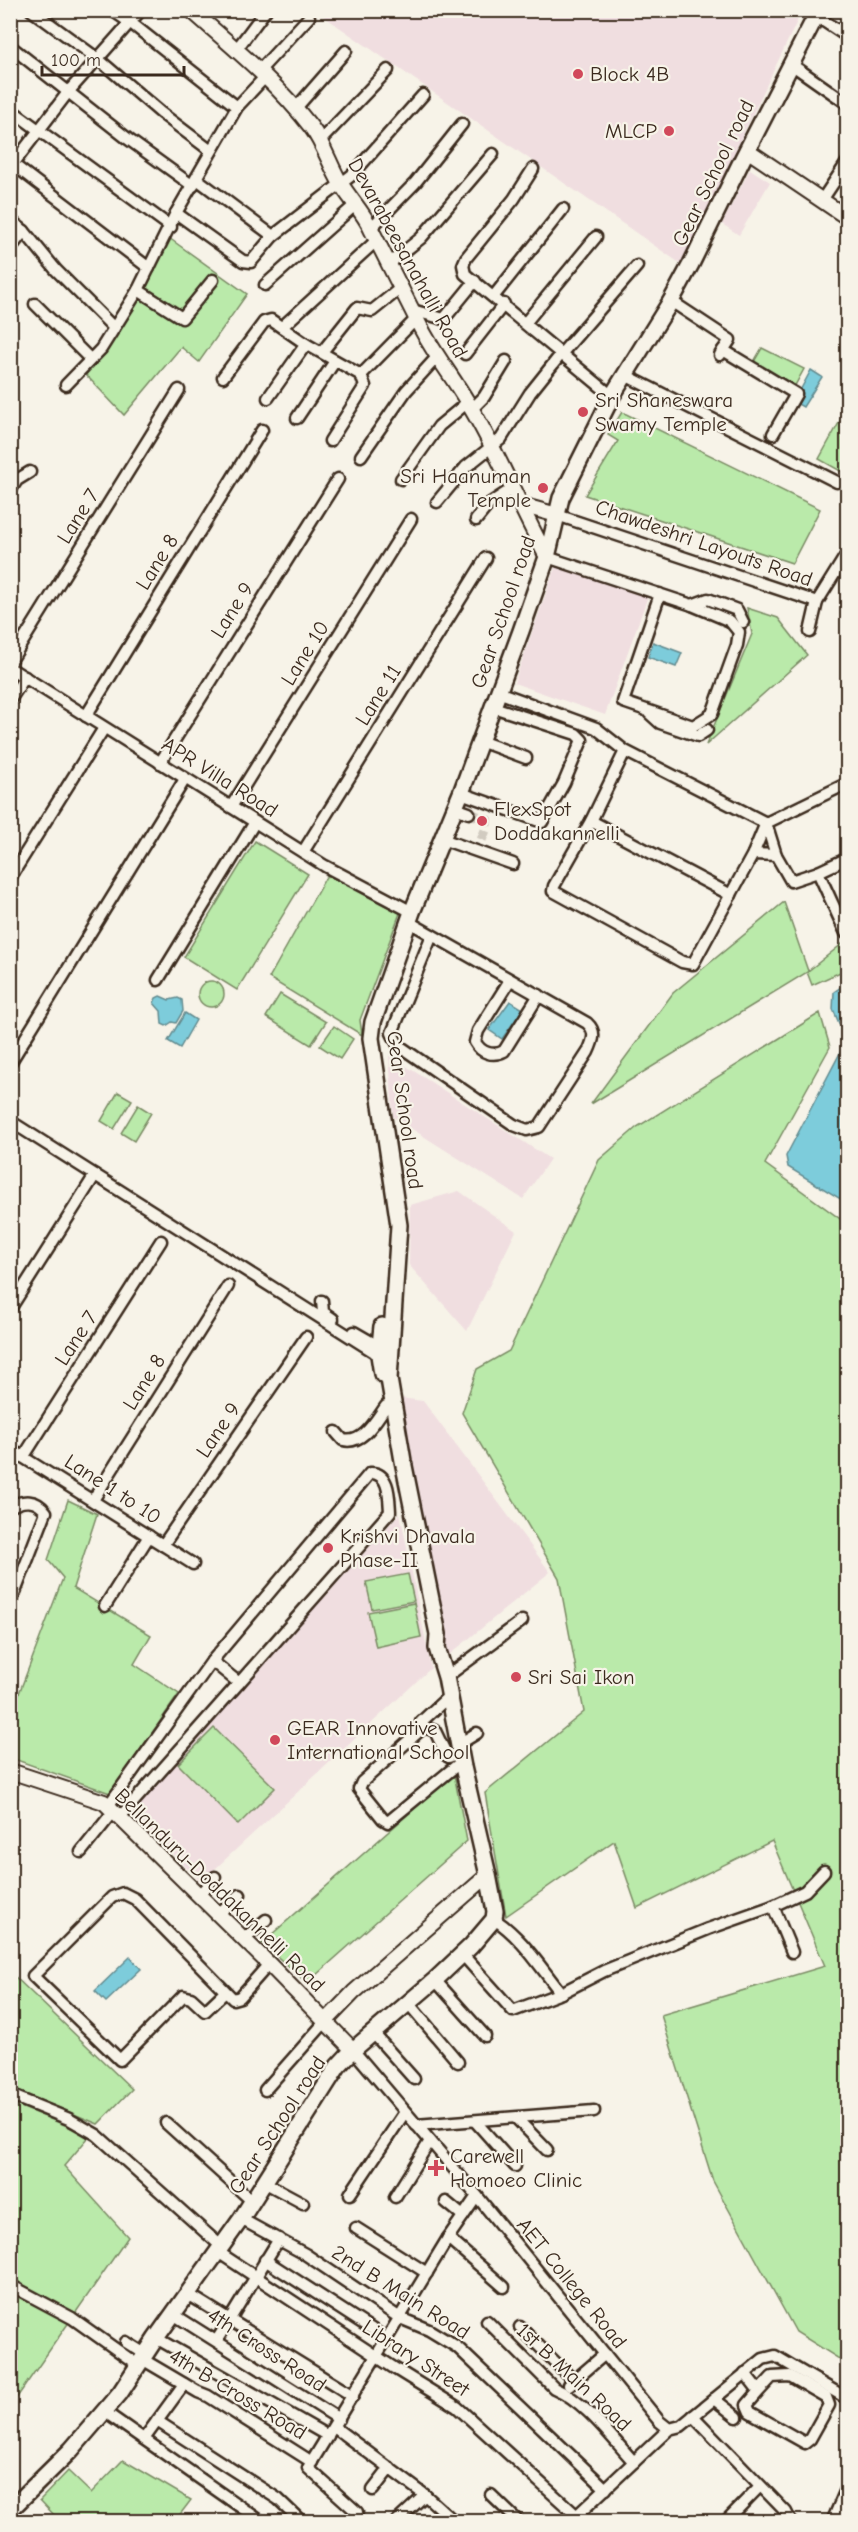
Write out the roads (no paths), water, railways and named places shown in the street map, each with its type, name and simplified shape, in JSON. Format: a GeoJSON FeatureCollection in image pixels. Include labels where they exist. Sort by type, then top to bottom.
{"type":"FeatureCollection","features":[{"type":"Feature","properties":{"kind":"main road","name":"Gear School road"},"geometry":{"type":"LineString","coordinates":[[398,1485],[382,1360],[391,1335],[397,1288],[395,1268],[399,1225],[371,1038],[373,1022],[442,839],[462,810],[461,793],[547,556],[561,498],[612,396],[671,301],[818,14]]}},
{"type":"Feature","properties":{"kind":"main road","name":"Gear School road"},"geometry":{"type":"LineString","coordinates":[[12,2504],[55,2457],[105,2412],[220,2250],[338,2066],[353,2050],[435,1980],[494,1919],[495,1911],[488,1875],[460,1752],[454,1701],[436,1644],[438,1634],[398,1485],[386,1406],[382,1360],[387,1284],[395,1268]]}},
{"type":"Feature","properties":{"kind":"street"},"geometry":{"type":"LineString","coordinates":[[31,10],[98,59],[211,151]]}},
{"type":"Feature","properties":{"kind":"street"},"geometry":{"type":"LineString","coordinates":[[112,10],[132,23],[237,107]]}},
{"type":"Feature","properties":{"kind":"street"},"geometry":{"type":"LineString","coordinates":[[141,10],[132,23],[69,91],[12,165],[149,268]]}},
{"type":"Feature","properties":{"kind":"street","name":"Devarabeesanahalli Road"},"geometry":{"type":"LineString","coordinates":[[191,10],[296,108],[320,141],[341,184],[390,262],[437,357],[470,405],[547,556]]}},
{"type":"Feature","properties":{"kind":"street"},"geometry":{"type":"LineString","coordinates":[[236,50],[266,10]]}},
{"type":"Feature","properties":{"kind":"street"},"geometry":{"type":"LineString","coordinates":[[818,14],[848,37]]}},
{"type":"Feature","properties":{"kind":"street"},"geometry":{"type":"LineString","coordinates":[[66,385],[101,349],[138,290],[176,213],[237,107],[309,17]]}},
{"type":"Feature","properties":{"kind":"street"},"geometry":{"type":"LineString","coordinates":[[10,46],[69,91],[273,236]]}},
{"type":"Feature","properties":{"kind":"street"},"geometry":{"type":"LineString","coordinates":[[296,108],[346,51]]}},
{"type":"Feature","properties":{"kind":"street"},"geometry":{"type":"LineString","coordinates":[[791,64],[848,104]]}},
{"type":"Feature","properties":{"kind":"street"},"geometry":{"type":"LineString","coordinates":[[320,141],[388,70]]}},
{"type":"Feature","properties":{"kind":"street"},"geometry":{"type":"LineString","coordinates":[[176,213],[246,263],[251,262],[273,236],[352,175],[423,95]]}},
{"type":"Feature","properties":{"kind":"street"},"geometry":{"type":"LineString","coordinates":[[10,109],[171,227]]}},
{"type":"Feature","properties":{"kind":"street"},"geometry":{"type":"LineString","coordinates":[[282,327],[374,235],[462,124]]}},
{"type":"Feature","properties":{"kind":"street"},"geometry":{"type":"LineString","coordinates":[[747,150],[848,218]]}},
{"type":"Feature","properties":{"kind":"street"},"geometry":{"type":"LineString","coordinates":[[390,262],[421,238],[493,154]]}},
{"type":"Feature","properties":{"kind":"street"},"geometry":{"type":"LineString","coordinates":[[822,200],[848,161]]}},
{"type":"Feature","properties":{"kind":"street"},"geometry":{"type":"LineString","coordinates":[[533,169],[514,200],[466,258],[463,269],[612,396]]}},
{"type":"Feature","properties":{"kind":"street"},"geometry":{"type":"LineString","coordinates":[[265,285],[355,205]]}},
{"type":"Feature","properties":{"kind":"street"},"geometry":{"type":"LineString","coordinates":[[494,296],[563,209]]}},
{"type":"Feature","properties":{"kind":"street"},"geometry":{"type":"LineString","coordinates":[[10,220],[24,231],[56,270],[113,327]]}},
{"type":"Feature","properties":{"kind":"street"},"geometry":{"type":"LineString","coordinates":[[10,249],[24,231]]}},
{"type":"Feature","properties":{"kind":"street"},"geometry":{"type":"LineString","coordinates":[[526,322],[596,237]]}},
{"type":"Feature","properties":{"kind":"street"},"geometry":{"type":"LineString","coordinates":[[437,502],[466,467],[501,439],[530,393],[637,266]]}},
{"type":"Feature","properties":{"kind":"street"},"geometry":{"type":"LineString","coordinates":[[138,290],[182,318],[213,280]]}},
{"type":"Feature","properties":{"kind":"street"},"geometry":{"type":"LineString","coordinates":[[361,375],[414,314],[444,319],[475,281]]}},
{"type":"Feature","properties":{"kind":"street"},"geometry":{"type":"LineString","coordinates":[[322,352],[357,308],[372,312],[402,287]]}},
{"type":"Feature","properties":{"kind":"street"},"geometry":{"type":"LineString","coordinates":[[671,301],[730,340],[722,353],[796,394],[773,434]]}},
{"type":"Feature","properties":{"kind":"street"},"geometry":{"type":"LineString","coordinates":[[35,304],[90,359]]}},
{"type":"Feature","properties":{"kind":"street"},"geometry":{"type":"LineString","coordinates":[[465,354],[504,304]]}},
{"type":"Feature","properties":{"kind":"street"},"geometry":{"type":"LineString","coordinates":[[223,377],[264,322],[271,320],[335,362],[361,375],[365,386],[330,441]]}},
{"type":"Feature","properties":{"kind":"street"},"geometry":{"type":"LineString","coordinates":[[268,398],[306,344]]}},
{"type":"Feature","properties":{"kind":"street"},"geometry":{"type":"LineString","coordinates":[[361,456],[406,391],[437,357]]}},
{"type":"Feature","properties":{"kind":"street"},"geometry":{"type":"LineString","coordinates":[[401,479],[439,426],[484,397],[506,361]]}},
{"type":"Feature","properties":{"kind":"street"},"geometry":{"type":"LineString","coordinates":[[297,417],[335,362]]}},
{"type":"Feature","properties":{"kind":"street"},"geometry":{"type":"LineString","coordinates":[[625,375],[837,482]]}},
{"type":"Feature","properties":{"kind":"street","name":"Lane 7"},"geometry":{"type":"LineString","coordinates":[[10,662],[179,390]]}},
{"type":"Feature","properties":{"kind":"street","name":"Lane 8"},"geometry":{"type":"LineString","coordinates":[[86,716],[262,430]]}},
{"type":"Feature","properties":{"kind":"street"},"geometry":{"type":"LineString","coordinates":[[10,491],[17,480],[30,472]]}},
{"type":"Feature","properties":{"kind":"street","name":"Lane 9"},"geometry":{"type":"LineString","coordinates":[[160,763],[338,478]]}},
{"type":"Feature","properties":{"kind":"street"},"geometry":{"type":"LineString","coordinates":[[476,520],[489,504],[512,489]]}},
{"type":"Feature","properties":{"kind":"street"},"geometry":{"type":"LineString","coordinates":[[521,505],[557,515]]}},
{"type":"Feature","properties":{"kind":"street","name":"Chawdeshri Layouts Road"},"geometry":{"type":"LineString","coordinates":[[557,515],[817,602],[848,552]]}},
{"type":"Feature","properties":{"kind":"street","name":"Lane 10"},"geometry":{"type":"LineString","coordinates":[[231,807],[411,519]]}},
{"type":"Feature","properties":{"kind":"street"},"geometry":{"type":"LineString","coordinates":[[547,556],[660,594],[692,605],[730,621],[739,632],[737,645],[712,714],[693,726],[623,702],[660,594]]}},
{"type":"Feature","properties":{"kind":"street","name":"Lane 11"},"geometry":{"type":"LineString","coordinates":[[303,852],[486,558]]}},
{"type":"Feature","properties":{"kind":"street"},"geometry":{"type":"LineString","coordinates":[[692,605],[708,599],[737,610],[743,622]]}},
{"type":"Feature","properties":{"kind":"street"},"geometry":{"type":"LineString","coordinates":[[810,632],[817,602]]}},
{"type":"Feature","properties":{"kind":"street","name":"APR Villa Road"},"geometry":{"type":"LineString","coordinates":[[10,668],[185,779],[411,917],[432,935],[586,1023],[592,1028],[593,1041],[538,1127],[527,1130],[514,1125],[398,1045],[392,1033],[399,1014]]}},
{"type":"Feature","properties":{"kind":"street"},"geometry":{"type":"LineString","coordinates":[[10,700],[25,677]]}},
{"type":"Feature","properties":{"kind":"street"},"geometry":{"type":"LineString","coordinates":[[496,699],[596,728],[626,751],[766,823],[776,855],[791,881],[848,858]]}},
{"type":"Feature","properties":{"kind":"street"},"geometry":{"type":"LineString","coordinates":[[461,793],[542,822],[564,783],[582,740],[576,734],[496,699]]}},
{"type":"Feature","properties":{"kind":"street"},"geometry":{"type":"LineString","coordinates":[[646,710],[660,723],[698,736],[707,730]]}},
{"type":"Feature","properties":{"kind":"street"},"geometry":{"type":"LineString","coordinates":[[10,878],[104,728]]}},
{"type":"Feature","properties":{"kind":"street"},"geometry":{"type":"LineString","coordinates":[[480,741],[526,758]]}},
{"type":"Feature","properties":{"kind":"street"},"geometry":{"type":"LineString","coordinates":[[626,751],[553,891],[604,926],[682,962],[693,964],[753,854],[766,823],[848,783]]}},
{"type":"Feature","properties":{"kind":"street"},"geometry":{"type":"LineString","coordinates":[[10,1063],[185,779]]}},
{"type":"Feature","properties":{"kind":"street"},"geometry":{"type":"LineString","coordinates":[[591,821],[730,895]]}},
{"type":"Feature","properties":{"kind":"street"},"geometry":{"type":"LineString","coordinates":[[158,980],[255,822]]}},
{"type":"Feature","properties":{"kind":"street"},"geometry":{"type":"LineString","coordinates":[[442,839],[513,864]]}},
{"type":"Feature","properties":{"kind":"street"},"geometry":{"type":"LineString","coordinates":[[753,854],[776,855]]}},
{"type":"Feature","properties":{"kind":"street"},"geometry":{"type":"LineString","coordinates":[[818,872],[846,933]]}},
{"type":"Feature","properties":{"kind":"street"},"geometry":{"type":"LineString","coordinates":[[379,1004],[399,1014],[432,935]]}},
{"type":"Feature","properties":{"kind":"street"},"geometry":{"type":"LineString","coordinates":[[510,980],[478,1030],[475,1042],[483,1051],[495,1054],[504,1051],[539,995]]}},
{"type":"Feature","properties":{"kind":"street"},"geometry":{"type":"LineString","coordinates":[[10,1122],[382,1360]]}},
{"type":"Feature","properties":{"kind":"street"},"geometry":{"type":"LineString","coordinates":[[10,1310],[95,1175]]}},
{"type":"Feature","properties":{"kind":"street","name":"Lane 7"},"geometry":{"type":"LineString","coordinates":[[24,1456],[161,1241]]}},
{"type":"Feature","properties":{"kind":"street","name":"Lane 8"},"geometry":{"type":"LineString","coordinates":[[93,1500],[228,1286]]}},
{"type":"Feature","properties":{"kind":"street"},"geometry":{"type":"LineString","coordinates":[[322,1301],[321,1307],[326,1316],[382,1360]]}},
{"type":"Feature","properties":{"kind":"street","name":"Lane 9"},"geometry":{"type":"LineString","coordinates":[[163,1545],[306,1337]]}},
{"type":"Feature","properties":{"kind":"street"},"geometry":{"type":"LineString","coordinates":[[336,1432],[344,1440],[356,1441],[363,1436],[386,1406]]}},
{"type":"Feature","properties":{"kind":"street","name":"Lane 1 to 10"},"geometry":{"type":"LineString","coordinates":[[10,1449],[193,1564]]}},
{"type":"Feature","properties":{"kind":"street"},"geometry":{"type":"LineString","coordinates":[[81,1852],[114,1812],[239,1683],[390,1512],[398,1485],[377,1473],[370,1473],[364,1478],[213,1661],[114,1812]]}},
{"type":"Feature","properties":{"kind":"street"},"geometry":{"type":"LineString","coordinates":[[10,1507],[29,1501],[43,1507],[46,1512],[10,1605]]}},
{"type":"Feature","properties":{"kind":"street"},"geometry":{"type":"LineString","coordinates":[[105,1606],[150,1536]]}},
{"type":"Feature","properties":{"kind":"street"},"geometry":{"type":"LineString","coordinates":[[446,1677],[522,1621]]}},
{"type":"Feature","properties":{"kind":"street"},"geometry":{"type":"LineString","coordinates":[[213,1661],[239,1683]]}},
{"type":"Feature","properties":{"kind":"street"},"geometry":{"type":"LineString","coordinates":[[421,1722],[454,1701]]}},
{"type":"Feature","properties":{"kind":"street"},"geometry":{"type":"LineString","coordinates":[[460,1752],[447,1756],[435,1731],[424,1727],[362,1782],[359,1789],[383,1820],[388,1822],[460,1752],[477,1733]]}},
{"type":"Feature","properties":{"kind":"street","name":"Bellanduru-Doddakannelli Road"},"geometry":{"type":"LineString","coordinates":[[10,1772],[104,1802],[269,1964],[290,1992],[353,2050]]}},
{"type":"Feature","properties":{"kind":"street"},"geometry":{"type":"LineString","coordinates":[[462,1954],[513,2011],[561,1993],[604,1971],[708,1929],[773,1906],[805,1891],[824,1871]]}},
{"type":"Feature","properties":{"kind":"street"},"geometry":{"type":"LineString","coordinates":[[265,2090],[354,1992],[488,1875]]}},
{"type":"Feature","properties":{"kind":"street"},"geometry":{"type":"LineString","coordinates":[[199,1895],[216,1877]]}},
{"type":"Feature","properties":{"kind":"street"},"geometry":{"type":"LineString","coordinates":[[225,1992],[206,2011],[191,1998],[183,1996],[120,2060],[33,1976],[112,1897],[123,1893],[135,1899],[233,1999],[240,1997],[269,1964]]}},
{"type":"Feature","properties":{"kind":"street"},"geometry":{"type":"LineString","coordinates":[[218,1914],[240,1895]]}},
{"type":"Feature","properties":{"kind":"street"},"geometry":{"type":"LineString","coordinates":[[773,1906],[792,1952]]}},
{"type":"Feature","properties":{"kind":"street"},"geometry":{"type":"LineString","coordinates":[[494,1919],[515,1936],[561,1993]]}},
{"type":"Feature","properties":{"kind":"street"},"geometry":{"type":"LineString","coordinates":[[244,1939],[266,1920]]}},
{"type":"Feature","properties":{"kind":"street"},"geometry":{"type":"LineString","coordinates":[[435,1980],[485,2036]]}},
{"type":"Feature","properties":{"kind":"street"},"geometry":{"type":"LineString","coordinates":[[409,2004],[458,2062]]}},
{"type":"Feature","properties":{"kind":"street"},"geometry":{"type":"LineString","coordinates":[[374,2034],[414,2079]]}},
{"type":"Feature","properties":{"kind":"street","name":"AET College Road"},"geometry":{"type":"LineString","coordinates":[[353,2050],[477,2196],[659,2421],[669,2429]]}},
{"type":"Feature","properties":{"kind":"street","name":"Library Street"},"geometry":{"type":"LineString","coordinates":[[10,2095],[69,2119],[97,2135],[220,2250],[377,2356],[458,2407],[573,2519]]}},
{"type":"Feature","properties":{"kind":"street"},"geometry":{"type":"LineString","coordinates":[[416,2125],[594,2111]]}},
{"type":"Feature","properties":{"kind":"street"},"geometry":{"type":"LineString","coordinates":[[350,2194],[405,2112]]}},
{"type":"Feature","properties":{"kind":"street"},"geometry":{"type":"LineString","coordinates":[[516,2118],[547,2150]]}},
{"type":"Feature","properties":{"kind":"street"},"geometry":{"type":"LineString","coordinates":[[475,2121],[515,2166]]}},
{"type":"Feature","properties":{"kind":"street"},"geometry":{"type":"LineString","coordinates":[[166,2123],[252,2201]]}},
{"type":"Feature","properties":{"kind":"street"},"geometry":{"type":"LineString","coordinates":[[395,2197],[430,2141]]}},
{"type":"Feature","properties":{"kind":"street"},"geometry":{"type":"LineString","coordinates":[[264,2181],[303,2202]]}},
{"type":"Feature","properties":{"kind":"street","name":"4th B Cross Road"},"geometry":{"type":"LineString","coordinates":[[357,2512],[308,2468],[448,2238],[477,2196]]}},
{"type":"Feature","properties":{"kind":"street"},"geometry":{"type":"LineString","coordinates":[[446,2202],[463,2216]]}},
{"type":"Feature","properties":{"kind":"street","name":"2nd B Main Road"},"geometry":{"type":"LineString","coordinates":[[241,2218],[304,2254],[400,2318],[429,2330],[457,2347],[606,2489]]}},
{"type":"Feature","properties":{"kind":"street"},"geometry":{"type":"LineString","coordinates":[[356,2228],[427,2273]]}},
{"type":"Feature","properties":{"kind":"street"},"geometry":{"type":"LineString","coordinates":[[448,2238],[504,2287]]}},
{"type":"Feature","properties":{"kind":"street"},"geometry":{"type":"LineString","coordinates":[[218,2340],[279,2239]]}},
{"type":"Feature","properties":{"kind":"street"},"geometry":{"type":"LineString","coordinates":[[265,2260],[387,2339]]}},
{"type":"Feature","properties":{"kind":"street"},"geometry":{"type":"LineString","coordinates":[[10,2285],[142,2359]]}},
{"type":"Feature","properties":{"kind":"street"},"geometry":{"type":"LineString","coordinates":[[188,2294],[352,2396]]}},
{"type":"Feature","properties":{"kind":"street","name":"4th Cross Road"},"geometry":{"type":"LineString","coordinates":[[173,2314],[218,2340],[334,2427]]}},
{"type":"Feature","properties":{"kind":"street","name":"1st B Main Road"},"geometry":{"type":"LineString","coordinates":[[487,2321],[554,2388],[565,2393],[587,2410],[633,2462]]}},
{"type":"Feature","properties":{"kind":"street"},"geometry":{"type":"LineString","coordinates":[[520,2327],[574,2381]]}},
{"type":"Feature","properties":{"kind":"street"},"geometry":{"type":"LineString","coordinates":[[156,2338],[334,2427],[425,2495],[455,2522]]}},
{"type":"Feature","properties":{"kind":"street"},"geometry":{"type":"LineString","coordinates":[[126,2342],[142,2359]]}},
{"type":"Feature","properties":{"kind":"street"},"geometry":{"type":"LineString","coordinates":[[565,2393],[574,2381],[605,2354]]}},
{"type":"Feature","properties":{"kind":"street"},"geometry":{"type":"LineString","coordinates":[[573,2519],[669,2429],[681,2426],[763,2359],[775,2356],[848,2399]]}},
{"type":"Feature","properties":{"kind":"street","name":"4th B Cross Road"},"geometry":{"type":"LineString","coordinates":[[142,2359],[255,2424],[312,2463]]}},
{"type":"Feature","properties":{"kind":"street"},"geometry":{"type":"LineString","coordinates":[[745,2373],[759,2391]]}},
{"type":"Feature","properties":{"kind":"street"},"geometry":{"type":"LineString","coordinates":[[786,2375],[826,2397],[829,2405],[810,2439],[805,2443],[750,2412],[747,2405],[759,2391],[772,2377],[786,2375]]}},
{"type":"Feature","properties":{"kind":"street"},"geometry":{"type":"LineString","coordinates":[[144,2439],[184,2384]]}},
{"type":"Feature","properties":{"kind":"street"},"geometry":{"type":"LineString","coordinates":[[714,2399],[737,2417]]}},
{"type":"Feature","properties":{"kind":"street"},"geometry":{"type":"LineString","coordinates":[[105,2412],[249,2518],[262,2522]]}},
{"type":"Feature","properties":{"kind":"street"},"geometry":{"type":"LineString","coordinates":[[693,2416],[786,2512],[791,2522]]}},
{"type":"Feature","properties":{"kind":"street"},"geometry":{"type":"LineString","coordinates":[[157,2421],[278,2499],[302,2522]]}},
{"type":"Feature","properties":{"kind":"street"},"geometry":{"type":"LineString","coordinates":[[373,2490],[390,2468]]}},
{"type":"Feature","properties":{"kind":"street"},"geometry":{"type":"LineString","coordinates":[[832,2522],[848,2485]]}},
{"type":"Feature","properties":{"kind":"street"},"geometry":{"type":"LineString","coordinates":[[725,2522],[760,2486]]}},
{"type":"Feature","properties":{"kind":"street"},"geometry":{"type":"LineString","coordinates":[[401,2520],[425,2495]]}},
{"type":"Feature","properties":{"kind":"street"},"geometry":{"type":"LineString","coordinates":[[491,2495],[519,2522]]}},
{"type":"Feature","properties":{"kind":"water"},"geometry":{"type":"Polygon","coordinates":[[[811,370],[822,377],[803,407],[794,402],[811,370]]]}},
{"type":"Feature","properties":{"kind":"water"},"geometry":{"type":"Polygon","coordinates":[[[653,642],[682,653],[676,667],[648,657],[653,642]]]}},
{"type":"Feature","properties":{"kind":"water"},"geometry":{"type":"Polygon","coordinates":[[[847,983],[847,1203],[788,1167],[786,1156],[841,1051],[841,1028],[833,1009],[834,992],[847,983]]]}},
{"type":"Feature","properties":{"kind":"water"},"geometry":{"type":"Polygon","coordinates":[[[160,996],[169,1000],[178,998],[182,1000],[183,1011],[176,1023],[172,1022],[166,1026],[162,1024],[161,1011],[154,1003],[160,996]]]}},
{"type":"Feature","properties":{"kind":"water"},"geometry":{"type":"Polygon","coordinates":[[[510,1001],[523,1009],[502,1039],[489,1030],[510,1001]]]}},
{"type":"Feature","properties":{"kind":"water"},"geometry":{"type":"Polygon","coordinates":[[[185,1013],[196,1020],[180,1048],[168,1041],[185,1013]]]}},
{"type":"Feature","properties":{"kind":"water"},"geometry":{"type":"Polygon","coordinates":[[[130,1957],[141,1969],[106,2002],[95,1991],[130,1957]]]}},
{"type":"Feature","properties":{"kind":"tunnel"},"geometry":{"type":"LineString","coordinates":[[469,813],[487,820],[486,829],[477,851]]}},
{"type":"Feature","properties":{"kind":"place","name":"Block 4B"},"geometry":{"type":"Point","coordinates":[578,74]}},
{"type":"Feature","properties":{"kind":"place","name":"MLCP"},"geometry":{"type":"Point","coordinates":[669,131]}},
{"type":"Feature","properties":{"kind":"place","name":"Sri Shaneswara Swamy Temple"},"geometry":{"type":"Point","coordinates":[583,412]}},
{"type":"Feature","properties":{"kind":"place","name":"Sri Haanuman Temple"},"geometry":{"type":"Point","coordinates":[543,488]}},
{"type":"Feature","properties":{"kind":"place","name":"FlexSpot Doddakannelli"},"geometry":{"type":"Point","coordinates":[482,821]}},
{"type":"Feature","properties":{"kind":"place","name":"Krishvi Dhavala Phase-II"},"geometry":{"type":"Point","coordinates":[328,1548]}},
{"type":"Feature","properties":{"kind":"place","name":"Sri Sai Ikon"},"geometry":{"type":"Point","coordinates":[516,1677]}},
{"type":"Feature","properties":{"kind":"place","name":"GEAR Innovative International School"},"geometry":{"type":"Point","coordinates":[275,1740]}},
{"type":"Feature","properties":{"kind":"place","name":"Carewell Homoeo Clinic"},"geometry":{"type":"Point","coordinates":[436,2168]}}]}
